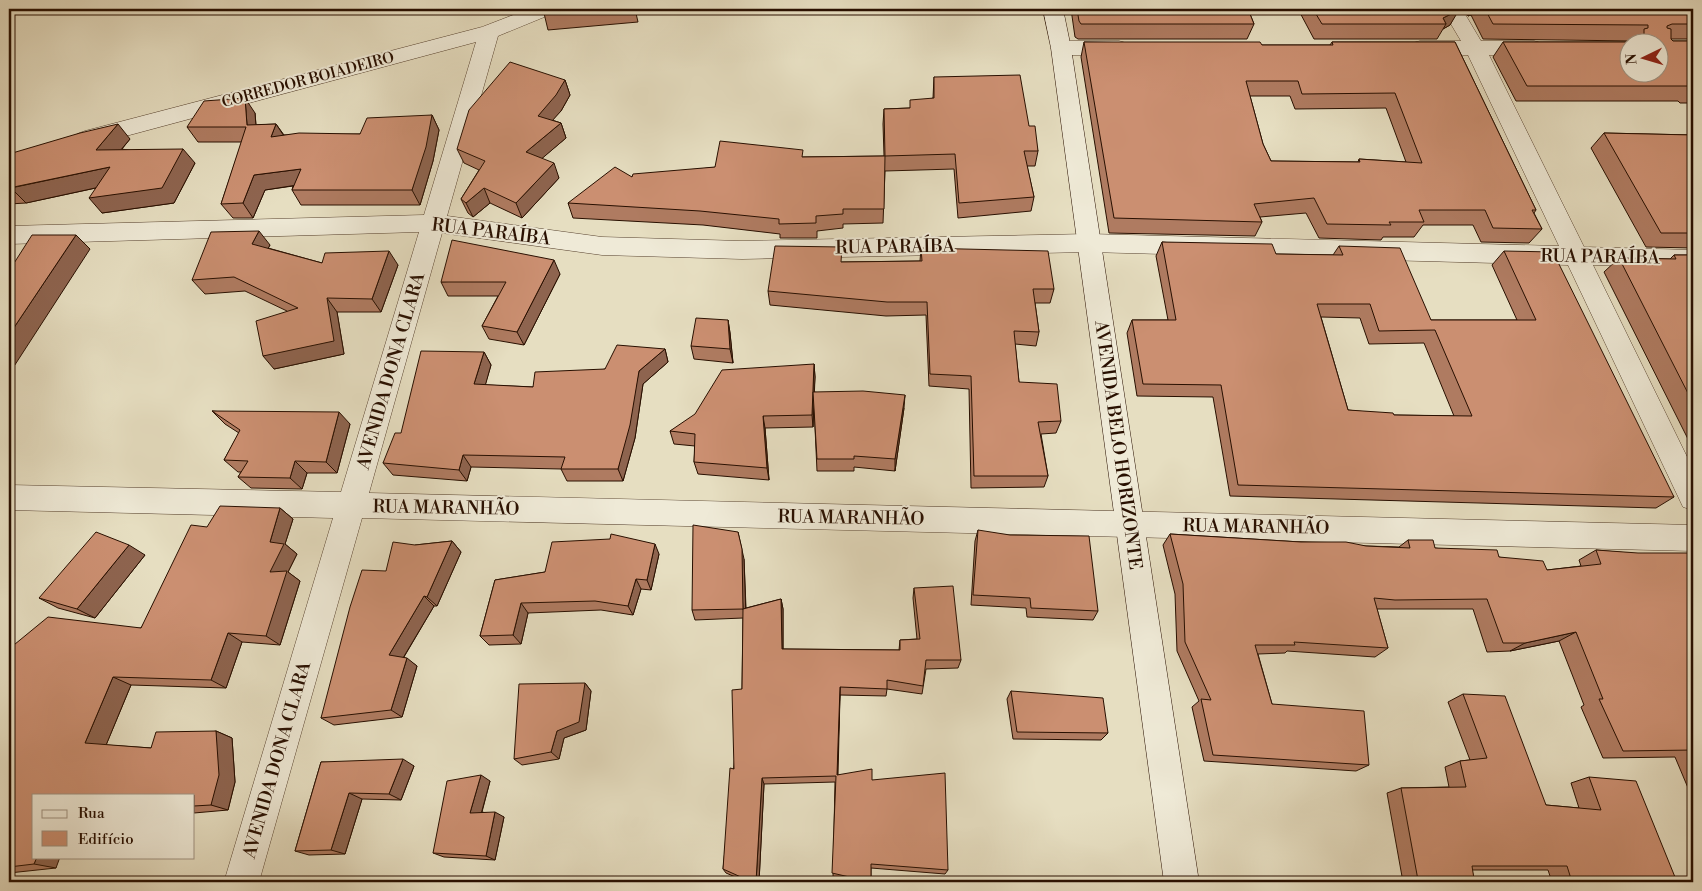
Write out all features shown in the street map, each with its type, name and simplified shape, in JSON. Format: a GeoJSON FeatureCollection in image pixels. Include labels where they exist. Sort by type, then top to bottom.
{"type":"FeatureCollection","features":[{"type":"Feature","properties":{"kind":"street","name":"CORREDOR BOIADEIRO"},"geometry":{"type":"LineString","coordinates":[[66,144],[489,32],[547,9]]}},
{"type":"Feature","properties":{"kind":"street","name":"AVENIDA BELO HORIZONTE"},"geometry":{"type":"LineString","coordinates":[[1053,9],[1061,48],[1182,882]]}},
{"type":"Feature","properties":{"kind":"street"},"geometry":{"type":"LineString","coordinates":[[1452,9],[1475,48],[1693,498]]}},
{"type":"Feature","properties":{"kind":"street","name":"AVENIDA DONA CLARA"},"geometry":{"type":"LineString","coordinates":[[242,882],[489,32]]}},
{"type":"Feature","properties":{"kind":"street"},"geometry":{"type":"LineString","coordinates":[[1061,48],[1140,48]]}},
{"type":"Feature","properties":{"kind":"street"},"geometry":{"type":"LineString","coordinates":[[1396,48],[1552,48]]}},
{"type":"Feature","properties":{"kind":"street","name":"RUA PARAÍBA"},"geometry":{"type":"LineString","coordinates":[[9,235],[434,222],[611,246],[742,250],[1089,243],[1693,259]]}},
{"type":"Feature","properties":{"kind":"street","name":"RUA MARANHÃO"},"geometry":{"type":"LineString","coordinates":[[9,497],[1693,538]]}},
{"type":"Feature","properties":{"kind":"building"},"geometry":{"type":"Polygon","coordinates":[[[543,9],[614,9],[544,14],[543,9]]]}},
{"type":"Feature","properties":{"kind":"building"},"geometry":{"type":"Polygon","coordinates":[[[1077,9],[1248,9],[1254,24],[1081,24],[1077,9]]]}},
{"type":"Feature","properties":{"kind":"building"},"geometry":{"type":"Polygon","coordinates":[[[1313,9],[1459,10],[1443,18],[1446,24],[1322,24],[1313,9]]]}},
{"type":"Feature","properties":{"kind":"building"},"geometry":{"type":"Polygon","coordinates":[[[1485,9],[1693,9],[1693,24],[1672,24],[1667,26],[1667,28],[1671,29],[1671,39],[1673,41],[1693,41],[1693,87],[1527,86],[1503,42],[1620,42],[1620,82],[1670,82],[1670,32],[1644,32],[1648,25],[1493,24],[1485,9]]]}},
{"type":"Feature","properties":{"kind":"building"},"geometry":{"type":"Polygon","coordinates":[[[1084,42],[1260,42],[1262,45],[1333,45],[1332,42],[1455,42],[1536,210],[1532,210],[1542,229],[1493,228],[1485,210],[1419,210],[1424,222],[1389,222],[1391,225],[1327,224],[1314,198],[1254,204],[1262,222],[1114,218],[1084,42]],[[1246,81],[1263,144],[1271,161],[1360,162],[1359,159],[1422,163],[1395,93],[1302,94],[1298,81],[1246,81]]]}},
{"type":"Feature","properties":{"kind":"building"},"geometry":{"type":"Polygon","coordinates":[[[510,62],[565,80],[556,95],[538,116],[561,123],[526,152],[554,163],[516,203],[484,188],[466,203],[461,199],[485,161],[457,149],[469,110],[510,62]]]}},
{"type":"Feature","properties":{"kind":"building"},"geometry":{"type":"Polygon","coordinates":[[[1020,75],[1029,126],[1035,126],[1038,151],[1024,151],[1034,197],[959,203],[955,154],[885,156],[884,109],[910,108],[910,100],[934,98],[934,77],[1020,75]]]}},
{"type":"Feature","properties":{"kind":"building"},"geometry":{"type":"Polygon","coordinates":[[[245,98],[247,125],[276,124],[271,137],[299,133],[360,134],[367,118],[432,115],[426,147],[412,190],[292,190],[301,169],[254,175],[243,203],[221,204],[246,127],[187,127],[204,101],[245,98]]]}},
{"type":"Feature","properties":{"kind":"building"},"geometry":{"type":"Polygon","coordinates":[[[118,124],[96,150],[183,149],[162,188],[89,198],[110,167],[9,188],[9,154],[118,124]]]}},
{"type":"Feature","properties":{"kind":"building"},"geometry":{"type":"Polygon","coordinates":[[[1604,133],[1693,135],[1693,233],[1661,233],[1604,133]]]}},
{"type":"Feature","properties":{"kind":"building"},"geometry":{"type":"Polygon","coordinates":[[[720,141],[803,150],[802,157],[885,156],[884,209],[843,209],[843,214],[816,216],[816,223],[779,224],[779,219],[700,211],[568,203],[615,167],[632,177],[633,174],[715,167],[720,141]]]}},
{"type":"Feature","properties":{"kind":"building"},"geometry":{"type":"Polygon","coordinates":[[[259,231],[252,244],[322,263],[325,253],[389,251],[372,299],[327,298],[334,341],[263,356],[256,321],[298,308],[234,277],[192,280],[211,232],[259,231]]]}},
{"type":"Feature","properties":{"kind":"building"},"geometry":{"type":"Polygon","coordinates":[[[32,235],[76,235],[9,335],[9,271],[32,235]]]}},
{"type":"Feature","properties":{"kind":"building"},"geometry":{"type":"Polygon","coordinates":[[[452,240],[554,260],[517,332],[482,326],[506,282],[441,282],[452,240]]]}},
{"type":"Feature","properties":{"kind":"building"},"geometry":{"type":"Polygon","coordinates":[[[1162,242],[1272,244],[1276,254],[1343,255],[1339,246],[1400,248],[1431,320],[1536,320],[1504,251],[1553,252],[1674,497],[1238,485],[1221,385],[1143,384],[1132,320],[1176,320],[1162,242]],[[1317,304],[1348,410],[1393,413],[1394,415],[1472,416],[1435,330],[1379,331],[1370,304],[1317,304]]]}},
{"type":"Feature","properties":{"kind":"building"},"geometry":{"type":"Polygon","coordinates":[[[775,246],[842,247],[841,262],[922,261],[921,248],[1048,251],[1054,289],[1033,289],[1039,332],[1014,331],[1019,382],[1057,384],[1061,421],[1038,422],[1048,476],[974,476],[971,376],[930,374],[927,302],[887,302],[768,291],[775,246]]]}},
{"type":"Feature","properties":{"kind":"building"},"geometry":{"type":"Polygon","coordinates":[[[1674,255],[1693,255],[1693,403],[1619,258],[1676,259],[1674,255]]]}},
{"type":"Feature","properties":{"kind":"building"},"geometry":{"type":"Polygon","coordinates":[[[696,318],[728,320],[730,349],[691,346],[696,318]]]}},
{"type":"Feature","properties":{"kind":"building"},"geometry":{"type":"Polygon","coordinates":[[[617,345],[665,349],[639,371],[630,425],[618,469],[561,469],[565,457],[463,455],[459,470],[383,463],[395,433],[401,433],[421,351],[484,352],[474,384],[533,387],[535,372],[605,369],[617,345]]]}},
{"type":"Feature","properties":{"kind":"building"},"geometry":{"type":"Polygon","coordinates":[[[814,364],[812,415],[763,416],[767,468],[694,462],[695,434],[670,431],[695,414],[722,370],[814,364]]]}},
{"type":"Feature","properties":{"kind":"building"},"geometry":{"type":"Polygon","coordinates":[[[863,391],[905,395],[895,459],[854,456],[854,459],[817,459],[813,392],[863,391]]]}},
{"type":"Feature","properties":{"kind":"building"},"geometry":{"type":"Polygon","coordinates":[[[212,411],[339,412],[326,462],[295,461],[290,478],[238,477],[248,461],[224,460],[240,430],[212,411]]]}},
{"type":"Feature","properties":{"kind":"building"},"geometry":{"type":"Polygon","coordinates":[[[220,506],[280,508],[270,542],[284,544],[270,572],[287,571],[266,636],[228,633],[211,680],[113,677],[85,743],[151,748],[156,732],[216,731],[219,775],[211,805],[195,806],[195,794],[32,794],[32,858],[37,858],[34,864],[9,867],[9,649],[48,617],[141,628],[191,525],[207,527],[220,506]]]}},
{"type":"Feature","properties":{"kind":"building"},"geometry":{"type":"Polygon","coordinates":[[[693,525],[738,532],[742,549],[743,609],[692,610],[693,525]]]}},
{"type":"Feature","properties":{"kind":"building"},"geometry":{"type":"Polygon","coordinates":[[[978,530],[1010,535],[1089,536],[1098,611],[1031,608],[1030,598],[973,595],[978,530]]]}},
{"type":"Feature","properties":{"kind":"building"},"geometry":{"type":"Polygon","coordinates":[[[96,532],[129,545],[77,609],[39,598],[96,532]]]}},
{"type":"Feature","properties":{"kind":"building"},"geometry":{"type":"Polygon","coordinates":[[[611,534],[655,544],[647,580],[636,579],[628,606],[595,601],[521,603],[513,635],[480,636],[495,580],[545,572],[552,542],[610,539],[611,534]]]}},
{"type":"Feature","properties":{"kind":"building"},"geometry":{"type":"Polygon","coordinates":[[[1170,534],[1301,542],[1346,542],[1366,546],[1410,548],[1408,540],[1433,540],[1435,548],[1497,550],[1499,557],[1543,561],[1547,570],[1601,564],[1596,550],[1638,553],[1690,553],[1693,559],[1693,750],[1623,751],[1599,699],[1603,699],[1576,632],[1525,643],[1503,643],[1487,599],[1395,600],[1374,598],[1388,648],[1294,642],[1295,645],[1255,645],[1272,704],[1364,711],[1369,765],[1213,755],[1201,699],[1211,700],[1185,642],[1183,584],[1170,534]]]}},
{"type":"Feature","properties":{"kind":"building"},"geometry":{"type":"Polygon","coordinates":[[[452,541],[427,597],[424,596],[389,655],[407,658],[391,710],[321,718],[350,607],[362,570],[386,571],[393,542],[415,545],[452,541]]]}},
{"type":"Feature","properties":{"kind":"building"},"geometry":{"type":"Polygon","coordinates":[[[953,586],[961,660],[926,660],[923,686],[887,680],[887,689],[840,687],[837,775],[872,769],[872,780],[945,773],[948,870],[871,864],[871,882],[832,873],[836,776],[762,778],[756,882],[723,869],[730,768],[734,769],[732,690],[742,689],[743,609],[781,599],[782,649],[900,650],[900,640],[920,639],[914,588],[953,586]]]}},
{"type":"Feature","properties":{"kind":"building"},"geometry":{"type":"Polygon","coordinates":[[[585,683],[579,722],[557,731],[551,752],[514,759],[519,684],[585,683]]]}},
{"type":"Feature","properties":{"kind":"building"},"geometry":{"type":"Polygon","coordinates":[[[1011,691],[1103,698],[1108,733],[1017,732],[1011,691]]]}},
{"type":"Feature","properties":{"kind":"building"},"geometry":{"type":"Polygon","coordinates":[[[1463,694],[1505,696],[1546,805],[1601,810],[1589,777],[1636,781],[1677,882],[1572,882],[1567,866],[1472,866],[1474,879],[1418,880],[1401,788],[1466,787],[1460,761],[1487,758],[1463,694]]]}},
{"type":"Feature","properties":{"kind":"building"},"geometry":{"type":"Polygon","coordinates":[[[403,759],[389,794],[349,793],[331,850],[295,851],[321,762],[403,759]]]}},
{"type":"Feature","properties":{"kind":"building"},"geometry":{"type":"Polygon","coordinates":[[[481,775],[470,813],[495,812],[486,856],[433,853],[447,781],[481,775]]]}}]}
